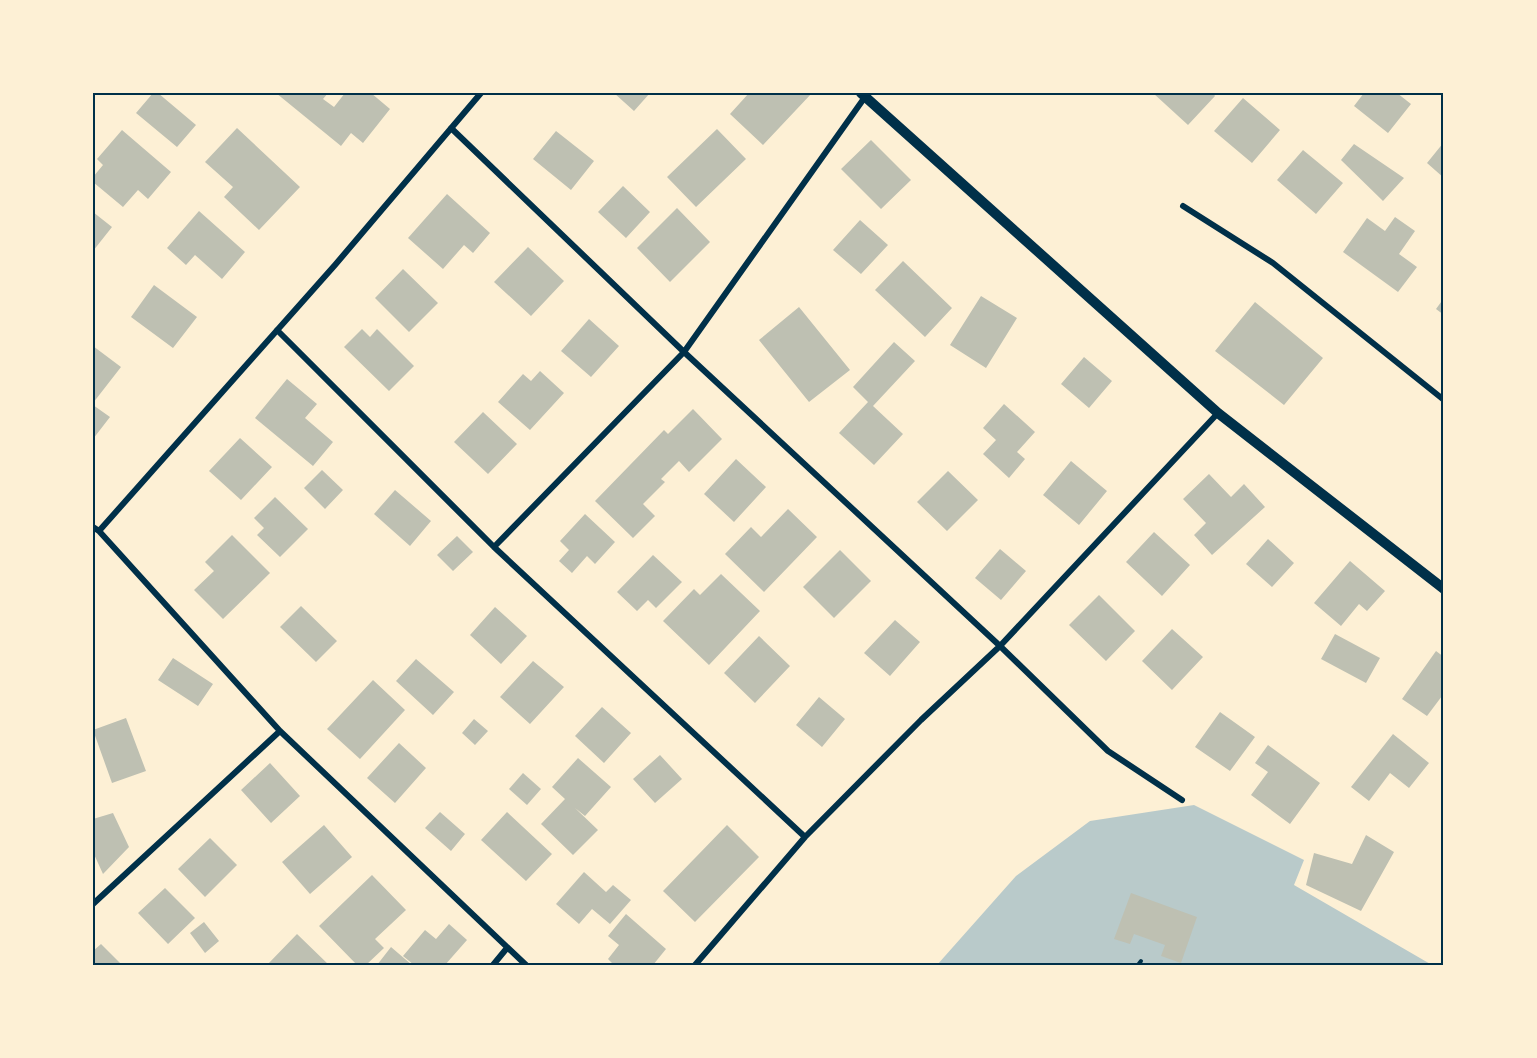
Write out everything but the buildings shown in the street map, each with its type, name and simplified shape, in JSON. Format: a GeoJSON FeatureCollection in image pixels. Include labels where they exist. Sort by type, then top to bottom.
{"type":"FeatureCollection","features":[{"type":"Feature","properties":{"kind":"street"},"geometry":{"type":"LineString","coordinates":[[480,93],[335,265],[96,529],[280,731],[526,965]]}},
{"type":"Feature","properties":{"kind":"street"},"geometry":{"type":"LineString","coordinates":[[494,547],[684,352],[863,95],[1218,413],[1444,589]]}},
{"type":"Feature","properties":{"kind":"street"},"geometry":{"type":"LineString","coordinates":[[451,128],[684,352],[1000,646],[1108,751],[1182,800]]}},
{"type":"Feature","properties":{"kind":"street"},"geometry":{"type":"LineString","coordinates":[[1183,206],[1273,263],[1444,400]]}},
{"type":"Feature","properties":{"kind":"street"},"geometry":{"type":"LineString","coordinates":[[277,330],[494,547],[805,837]]}},
{"type":"Feature","properties":{"kind":"street"},"geometry":{"type":"LineString","coordinates":[[695,965],[805,837],[921,720],[1000,646],[1218,413]]}},
{"type":"Feature","properties":{"kind":"street"},"geometry":{"type":"LineString","coordinates":[[93,904],[280,731]]}},
{"type":"Feature","properties":{"kind":"street"},"geometry":{"type":"LineString","coordinates":[[493,965],[507,948]]}},
{"type":"Feature","properties":{"kind":"shaded area"},"geometry":{"type":"Polygon","coordinates":[[[1194,805],[1304,860],[1294,885],[1432,965],[937,965],[1016,876],[1090,821],[1194,805]]]}}]}
